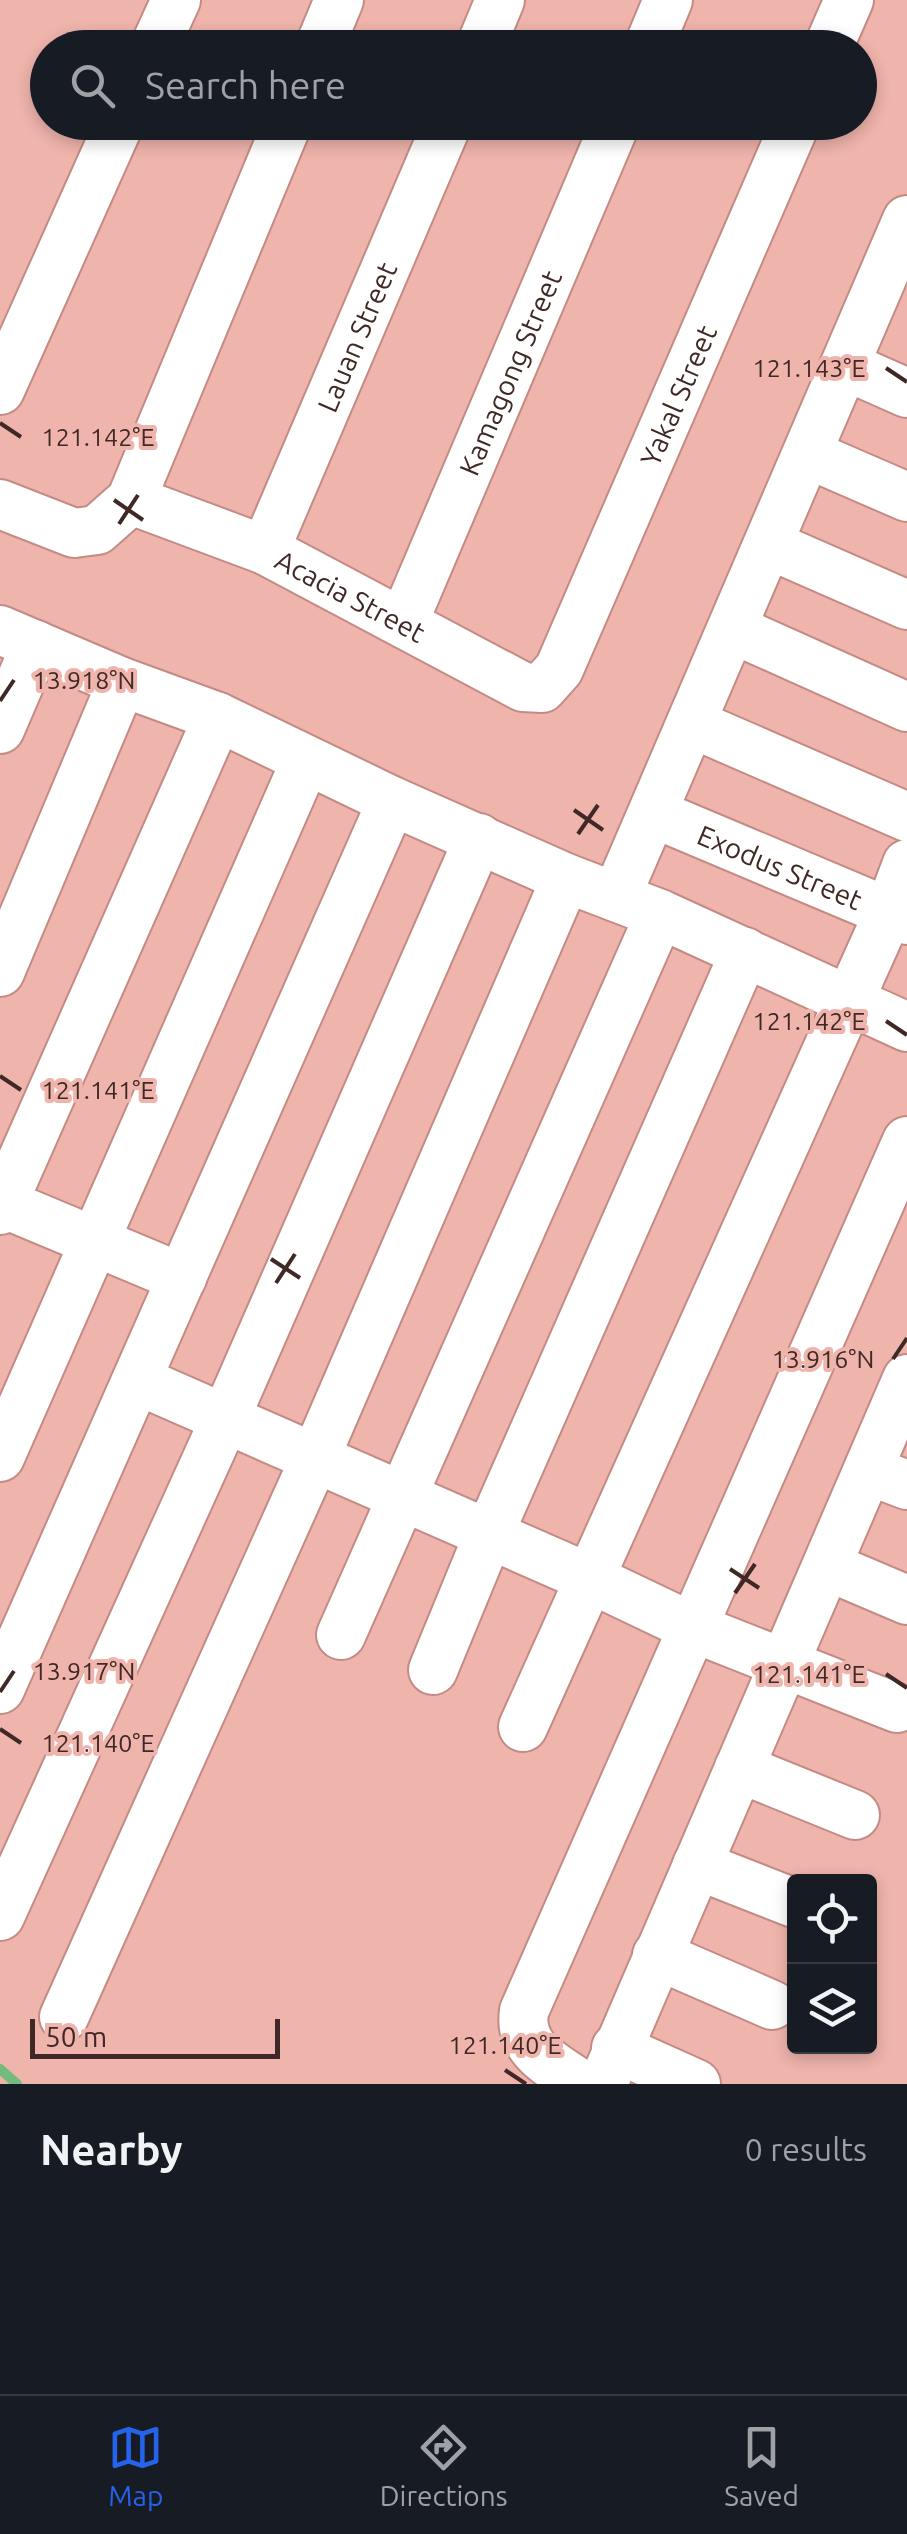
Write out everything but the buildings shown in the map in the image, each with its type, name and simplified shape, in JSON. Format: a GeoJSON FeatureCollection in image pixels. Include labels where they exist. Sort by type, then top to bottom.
{"type":"FeatureCollection","features":[{"type":"Feature","properties":{"kind":"street"},"geometry":{"type":"LineString","coordinates":[[162,30],[176,0]]}},
{"type":"Feature","properties":{"kind":"street"},"geometry":{"type":"LineString","coordinates":[[326,30],[338,0]]}},
{"type":"Feature","properties":{"kind":"street"},"geometry":{"type":"LineString","coordinates":[[488,30],[500,0]]}},
{"type":"Feature","properties":{"kind":"street"},"geometry":{"type":"LineString","coordinates":[[656,30],[668,0]]}},
{"type":"Feature","properties":{"kind":"street"},"geometry":{"type":"LineString","coordinates":[[836,30],[849,0]]}},
{"type":"Feature","properties":{"kind":"street"},"geometry":{"type":"LineString","coordinates":[[0,390],[112,140]]}},
{"type":"Feature","properties":{"kind":"street"},"geometry":{"type":"LineString","coordinates":[[0,504],[74,533],[97,530],[130,500],[280,140]]}},
{"type":"Feature","properties":{"kind":"street","name":"Lauan Street"},"geometry":{"type":"LineString","coordinates":[[265,550],[440,140]]}},
{"type":"Feature","properties":{"kind":"street","name":"Kamagong Street"},"geometry":{"type":"LineString","coordinates":[[404,622],[608,140]]}},
{"type":"Feature","properties":{"kind":"street","name":"Yakal Street"},"geometry":{"type":"LineString","coordinates":[[560,669],[788,140]]}},
{"type":"Feature","properties":{"kind":"street"},"geometry":{"type":"LineString","coordinates":[[616,897],[846,366],[894,286],[907,220]]}},
{"type":"Feature","properties":{"kind":"street"},"geometry":{"type":"LineString","coordinates":[[846,366],[907,393]]}},
{"type":"Feature","properties":{"kind":"street"},"geometry":{"type":"LineString","coordinates":[[808,454],[907,498]]}},
{"type":"Feature","properties":{"kind":"street","name":"Acacia Street"},"geometry":{"type":"LineString","coordinates":[[130,500],[265,550],[523,687],[542,688],[560,669]]}},
{"type":"Feature","properties":{"kind":"street"},"geometry":{"type":"LineString","coordinates":[[770,545],[907,604]]}},
{"type":"Feature","properties":{"kind":"street"},"geometry":{"type":"LineString","coordinates":[[733,629],[907,707]]}},
{"type":"Feature","properties":{"kind":"street"},"geometry":{"type":"LineString","coordinates":[[0,730],[18,638],[218,717],[392,801],[566,878],[660,914],[907,1027]]}},
{"type":"Feature","properties":{"kind":"street"},"geometry":{"type":"LineString","coordinates":[[0,972],[122,682]]}},
{"type":"Feature","properties":{"kind":"street"},"geometry":{"type":"LineString","coordinates":[[182,1278],[1,1205],[218,717]]}},
{"type":"Feature","properties":{"kind":"street"},"geometry":{"type":"LineString","coordinates":[[691,724],[907,817]]}},
{"type":"Feature","properties":{"kind":"street"},"geometry":{"type":"LineString","coordinates":[[0,1458],[306,760]]}},
{"type":"Feature","properties":{"kind":"street"},"geometry":{"type":"LineString","coordinates":[[0,1689],[392,801]]}},
{"type":"Feature","properties":{"kind":"street","name":"Exodus Street"},"geometry":{"type":"LineString","coordinates":[[653,813],[898,916]]}},
{"type":"Feature","properties":{"kind":"street"},"geometry":{"type":"LineString","coordinates":[[0,1916],[225,1419],[479,838]]}},
{"type":"Feature","properties":{"kind":"street"},"geometry":{"type":"LineString","coordinates":[[523,1728],[850,1000],[898,916],[907,864]]}},
{"type":"Feature","properties":{"kind":"street"},"geometry":{"type":"LineString","coordinates":[[64,2017],[316,1458],[566,878]]}},
{"type":"Feature","properties":{"kind":"street"},"geometry":{"type":"LineString","coordinates":[[340,1635],[660,914]]}},
{"type":"Feature","properties":{"kind":"street"},"geometry":{"type":"LineString","coordinates":[[433,1670],[745,952]]}},
{"type":"Feature","properties":{"kind":"street"},"geometry":{"type":"LineString","coordinates":[[580,2084],[529,2048],[522,2024],[524,2011],[907,1140]]}},
{"type":"Feature","properties":{"kind":"street"},"geometry":{"type":"LineString","coordinates":[[696,2084],[610,2066],[827,1566],[888,1477],[907,1379]]}},
{"type":"Feature","properties":{"kind":"street"},"geometry":{"type":"LineString","coordinates":[[137,1380],[694,1628],[897,1708]]}},
{"type":"Feature","properties":{"kind":"street"},"geometry":{"type":"LineString","coordinates":[[827,1566],[907,1600]]}},
{"type":"Feature","properties":{"kind":"street"},"geometry":{"type":"LineString","coordinates":[[740,1768],[855,1815]]}},
{"type":"Feature","properties":{"kind":"street"},"geometry":{"type":"LineString","coordinates":[[697,1866],[787,1900]]}},
{"type":"Feature","properties":{"kind":"street"},"geometry":{"type":"LineString","coordinates":[[657,1955],[772,2005]]}},
{"type":"Feature","properties":{"kind":"waterway"},"geometry":{"type":"LineString","coordinates":[[0,2069],[17,2084]]}}]}
